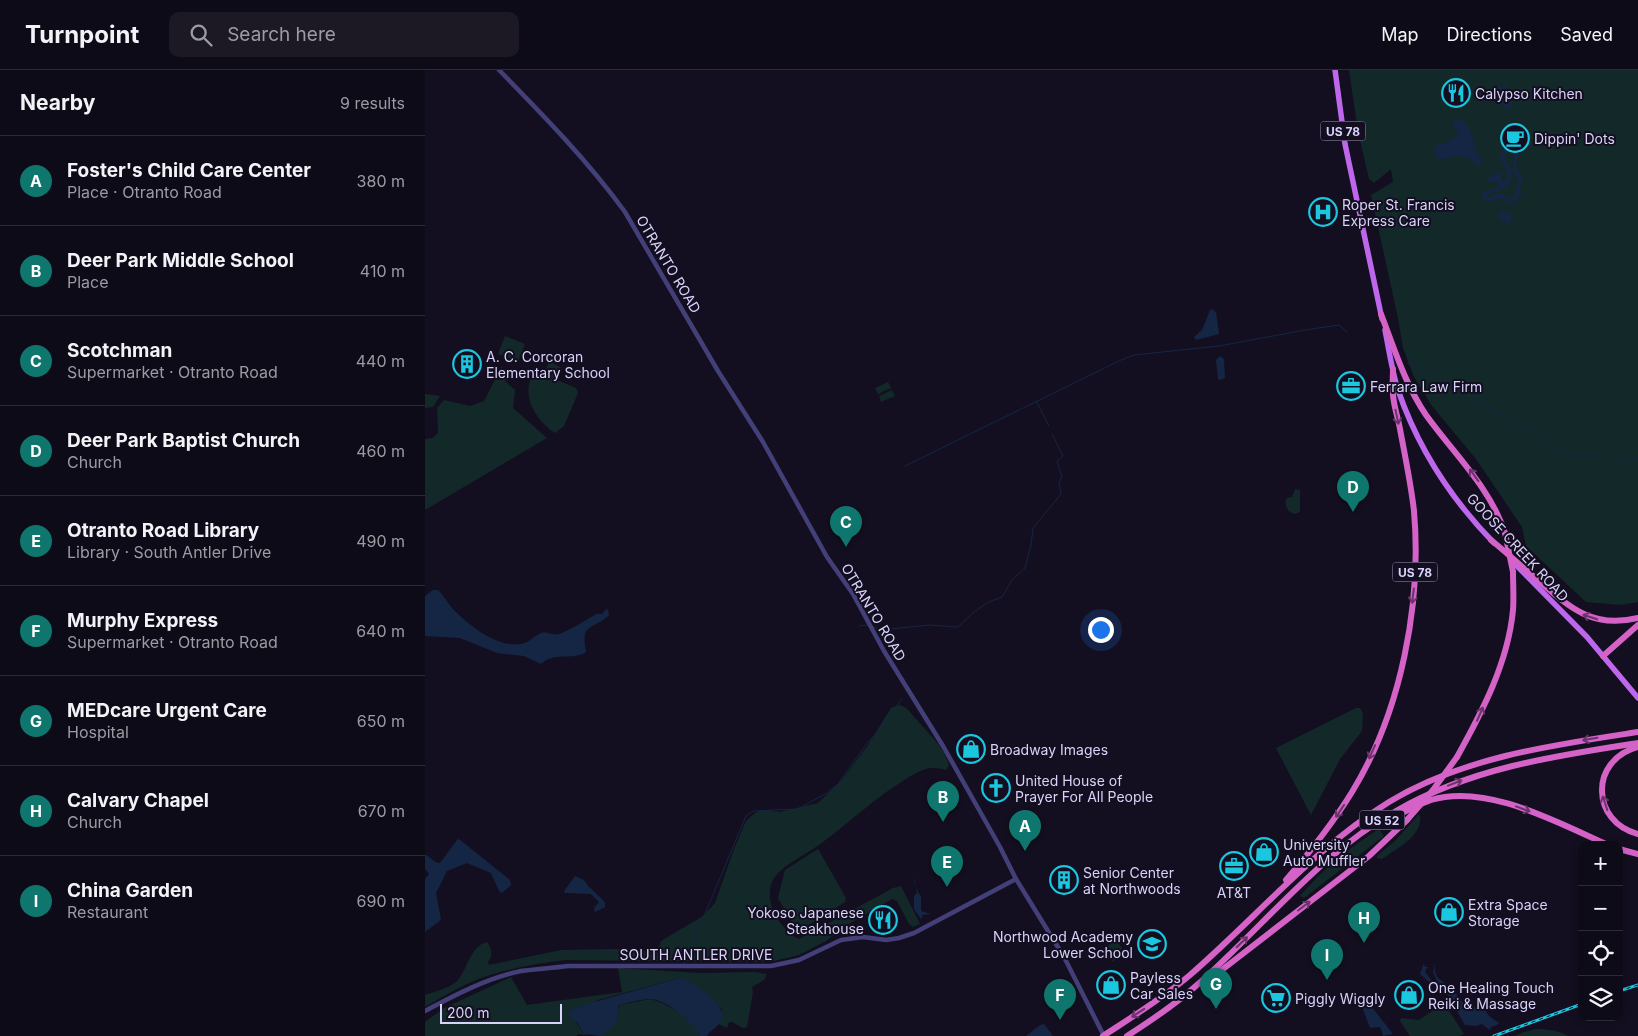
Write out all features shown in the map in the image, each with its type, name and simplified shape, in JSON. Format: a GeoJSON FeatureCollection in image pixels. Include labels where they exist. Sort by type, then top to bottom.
{"type":"FeatureCollection","features":[{"type":"Feature","properties":{"kind":"highway","name":"US 78"},"geometry":{"type":"LineString","coordinates":[[1181,998],[1204,983],[1339,880],[1385,842],[1407,820],[1433,790],[1457,757],[1477,721],[1494,682],[1505,650],[1513,610],[1513,572],[1501,522],[1475,476],[1416,400],[1406,381],[1381,314]]}},
{"type":"Feature","properties":{"kind":"highway","name":"US 78"},"geometry":{"type":"LineString","coordinates":[[1255,914],[1312,849],[1353,791],[1379,737],[1397,686],[1409,627],[1414,587],[1415,548],[1410,484],[1393,397],[1393,369]]}},
{"type":"Feature","properties":{"kind":"highway"},"geometry":{"type":"LineString","coordinates":[[1491,540],[1563,602],[1579,613],[1605,621],[1621,622],[1638,618]]}},
{"type":"Feature","properties":{"kind":"highway"},"geometry":{"type":"LineString","coordinates":[[1603,656],[1638,625]]}},
{"type":"Feature","properties":{"kind":"highway","name":"US 52"},"geometry":{"type":"LineString","coordinates":[[1103,1036],[1188,977],[1312,859],[1359,822],[1390,801],[1436,779],[1470,766],[1529,750],[1638,732]]}},
{"type":"Feature","properties":{"kind":"highway","name":"US 52"},"geometry":{"type":"LineString","coordinates":[[1127,1036],[1157,1016],[1197,985],[1320,867],[1347,844],[1396,811],[1440,789],[1472,777],[1540,759],[1638,743]]}},
{"type":"Feature","properties":{"kind":"highway"},"geometry":{"type":"LineString","coordinates":[[1638,748],[1625,751],[1613,760],[1607,769],[1602,783],[1602,798],[1617,825],[1628,832],[1638,834]]}},
{"type":"Feature","properties":{"kind":"highway"},"geometry":{"type":"LineString","coordinates":[[1347,844],[1415,807],[1437,799],[1468,796],[1494,799],[1599,841]]}},
{"type":"Feature","properties":{"kind":"highway"},"geometry":{"type":"LineString","coordinates":[[1623,850],[1638,854]]}},
{"type":"Feature","properties":{"kind":"main road","name":"US 78"},"geometry":{"type":"LineString","coordinates":[[1335,70],[1345,144],[1393,369]]}},
{"type":"Feature","properties":{"kind":"main road","name":"GOOSE CREEK ROAD"},"geometry":{"type":"LineString","coordinates":[[1393,369],[1409,420],[1425,453],[1442,481],[1466,514],[1587,638],[1638,698]]}},
{"type":"Feature","properties":{"kind":"street","name":"OTRANTO ROAD"},"geometry":{"type":"LineString","coordinates":[[499,70],[577,152],[625,212],[718,370],[763,442],[827,558],[853,594],[884,651],[943,746],[1000,847],[1015,879],[1064,956],[1103,1036]]}},
{"type":"Feature","properties":{"kind":"street","name":"SOUTH ANTLER DRIVE"},"geometry":{"type":"LineString","coordinates":[[425,1012],[470,988],[491,980],[536,969],[568,966],[771,966],[787,964],[841,940],[863,937],[886,940],[913,933],[1015,879]]}},
{"type":"Feature","properties":{"kind":"green space"},"geometry":{"type":"Polygon","coordinates":[[[1349,70],[1638,70],[1638,602],[1620,605],[1586,602],[1526,546],[1522,527],[1476,459],[1432,406],[1414,377],[1403,348],[1371,195],[1393,182],[1391,169],[1374,183],[1369,179],[1358,132],[1349,70]]]}},
{"type":"Feature","properties":{"kind":"green space"},"geometry":{"type":"Polygon","coordinates":[[[505,336],[525,344],[518,362],[498,354],[505,336]]]}},
{"type":"Feature","properties":{"kind":"green space"},"geometry":{"type":"Polygon","coordinates":[[[550,361],[561,368],[555,379],[576,388],[578,393],[564,426],[555,433],[541,421],[531,405],[529,397],[530,379],[535,371],[543,374],[550,361]]]}},
{"type":"Feature","properties":{"kind":"green space"},"geometry":{"type":"Polygon","coordinates":[[[502,367],[510,374],[509,379],[505,381],[515,390],[513,408],[547,438],[425,510],[425,439],[433,438],[438,433],[437,408],[444,400],[470,406],[484,401],[495,380],[503,380],[498,376],[499,369],[502,367]]]}},
{"type":"Feature","properties":{"kind":"green space"},"geometry":{"type":"Polygon","coordinates":[[[888,382],[891,388],[878,394],[875,388],[888,382]]]}},
{"type":"Feature","properties":{"kind":"green space"},"geometry":{"type":"Polygon","coordinates":[[[892,390],[895,396],[881,402],[879,396],[892,390]]]}},
{"type":"Feature","properties":{"kind":"green space"},"geometry":{"type":"Polygon","coordinates":[[[425,394],[440,396],[433,407],[425,408],[425,394]]]}},
{"type":"Feature","properties":{"kind":"green space"},"geometry":{"type":"Polygon","coordinates":[[[1295,489],[1300,490],[1300,512],[1295,514],[1288,510],[1286,503],[1287,498],[1292,497],[1295,489]]]}},
{"type":"Feature","properties":{"kind":"green space"},"geometry":{"type":"Polygon","coordinates":[[[899,705],[909,711],[939,745],[949,765],[946,770],[925,769],[884,793],[823,842],[779,872],[774,878],[770,895],[771,904],[779,921],[785,929],[799,939],[893,888],[901,886],[920,924],[913,927],[909,924],[897,901],[892,899],[842,928],[826,941],[799,955],[774,961],[555,961],[510,969],[489,975],[457,989],[425,1007],[425,995],[446,988],[457,981],[473,953],[481,944],[487,942],[491,952],[489,965],[561,950],[615,949],[653,952],[658,950],[661,941],[703,916],[715,903],[746,821],[762,810],[780,812],[818,803],[842,780],[868,745],[891,708],[899,705]]]}},
{"type":"Feature","properties":{"kind":"green space"},"geometry":{"type":"Polygon","coordinates":[[[1356,708],[1360,708],[1363,713],[1362,731],[1340,759],[1311,815],[1276,748],[1356,708]]]}},
{"type":"Feature","properties":{"kind":"green space"},"geometry":{"type":"Polygon","coordinates":[[[1419,814],[1420,821],[1414,834],[1402,846],[1382,859],[1377,858],[1377,856],[1396,840],[1419,814]]]}},
{"type":"Feature","properties":{"kind":"green space"},"geometry":{"type":"Polygon","coordinates":[[[1379,829],[1384,836],[1304,898],[1300,896],[1337,860],[1379,829]]]}},
{"type":"Feature","properties":{"kind":"green space"},"geometry":{"type":"Polygon","coordinates":[[[818,849],[846,898],[845,902],[798,932],[778,898],[785,870],[818,849]]]}},
{"type":"Feature","properties":{"kind":"green space"},"geometry":{"type":"Polygon","coordinates":[[[1116,940],[1122,948],[1113,962],[1103,949],[1116,940]]]}},
{"type":"Feature","properties":{"kind":"green space"},"geometry":{"type":"Polygon","coordinates":[[[618,968],[701,973],[755,972],[767,974],[764,980],[752,987],[753,992],[747,1027],[743,1028],[732,1022],[729,1022],[727,1028],[718,1024],[722,1019],[722,1009],[707,994],[680,978],[598,1000],[575,1021],[584,1034],[589,1036],[579,1034],[576,1036],[425,1036],[425,1022],[444,1008],[511,977],[527,1005],[622,992],[618,968]]]}},
{"type":"Feature","properties":{"kind":"green space"},"geometry":{"type":"Polygon","coordinates":[[[650,999],[664,1004],[686,1018],[697,1030],[699,1036],[601,1036],[615,1023],[620,1005],[650,999]]]}},
{"type":"Feature","properties":{"kind":"green space"},"geometry":{"type":"Polygon","coordinates":[[[1444,1003],[1464,1034],[1459,1036],[1410,1036],[1400,1021],[1401,1018],[1419,1020],[1444,1003]]]}},
{"type":"Feature","properties":{"kind":"green space"},"geometry":{"type":"Polygon","coordinates":[[[1535,1029],[1552,1030],[1568,1036],[1514,1036],[1535,1029]]]}},
{"type":"Feature","properties":{"kind":"water"},"geometry":{"type":"Polygon","coordinates":[[[1505,83],[1507,86],[1504,89],[1504,93],[1511,97],[1512,102],[1511,108],[1506,109],[1502,106],[1502,101],[1495,95],[1505,83]]]}},
{"type":"Feature","properties":{"kind":"water"},"geometry":{"type":"Polygon","coordinates":[[[1452,119],[1459,119],[1468,126],[1476,151],[1479,156],[1484,158],[1478,166],[1469,159],[1460,156],[1438,160],[1434,146],[1450,141],[1459,133],[1455,129],[1452,119]]]}},
{"type":"Feature","properties":{"kind":"water"},"geometry":{"type":"Polygon","coordinates":[[[1513,148],[1518,153],[1516,167],[1522,178],[1520,190],[1522,195],[1519,196],[1517,201],[1511,203],[1500,198],[1491,202],[1485,201],[1482,196],[1483,193],[1498,188],[1499,185],[1496,182],[1488,182],[1486,179],[1501,171],[1501,180],[1503,181],[1507,178],[1507,172],[1500,155],[1504,149],[1513,148]],[[1512,152],[1504,156],[1510,167],[1512,177],[1508,185],[1496,192],[1487,194],[1488,198],[1500,193],[1511,199],[1515,197],[1518,179],[1512,167],[1515,156],[1512,152]]]}},
{"type":"Feature","properties":{"kind":"water"},"geometry":{"type":"Polygon","coordinates":[[[1501,210],[1513,216],[1509,224],[1497,218],[1501,210]]]}},
{"type":"Feature","properties":{"kind":"water"},"geometry":{"type":"Polygon","coordinates":[[[1212,309],[1216,312],[1219,334],[1196,340],[1194,337],[1202,330],[1212,309]]]}},
{"type":"Feature","properties":{"kind":"water"},"geometry":{"type":"Polygon","coordinates":[[[1220,356],[1224,359],[1225,378],[1220,380],[1218,379],[1216,360],[1220,356]]]}},
{"type":"Feature","properties":{"kind":"water"},"geometry":{"type":"Polygon","coordinates":[[[433,590],[438,590],[452,608],[475,628],[493,639],[512,644],[524,643],[541,633],[563,633],[596,614],[602,614],[606,609],[609,615],[586,631],[586,652],[581,655],[552,658],[541,664],[524,656],[497,653],[460,638],[425,636],[425,596],[433,590]]]}},
{"type":"Feature","properties":{"kind":"water"},"geometry":{"type":"Polygon","coordinates":[[[459,839],[510,880],[511,885],[502,893],[499,891],[491,873],[467,863],[447,871],[436,893],[441,920],[425,932],[425,879],[429,874],[425,869],[425,855],[440,863],[459,839]]]}},
{"type":"Feature","properties":{"kind":"water"},"geometry":{"type":"Polygon","coordinates":[[[575,876],[584,880],[603,900],[605,907],[595,912],[594,908],[599,902],[591,894],[565,893],[564,891],[575,876]]]}},
{"type":"Feature","properties":{"kind":"water"},"geometry":{"type":"Polygon","coordinates":[[[914,879],[921,897],[921,911],[931,914],[922,915],[921,919],[914,909],[914,896],[917,893],[914,879]]]}},
{"type":"Feature","properties":{"kind":"water"},"geometry":{"type":"Polygon","coordinates":[[[1424,963],[1425,967],[1429,967],[1425,972],[1432,981],[1437,981],[1433,972],[1435,964],[1437,977],[1452,989],[1463,1003],[1467,1006],[1484,1009],[1489,1016],[1499,1023],[1491,1027],[1490,1030],[1482,1024],[1475,1026],[1465,1025],[1446,992],[1420,974],[1424,963]]]}},
{"type":"Feature","properties":{"kind":"water"},"geometry":{"type":"Polygon","coordinates":[[[680,978],[707,994],[719,1006],[722,1019],[707,1036],[699,1036],[692,1025],[671,1007],[650,999],[619,1005],[617,1021],[601,1036],[584,1034],[578,1024],[568,1015],[573,1009],[680,978]]]}},
{"type":"Feature","properties":{"kind":"water"},"geometry":{"type":"Polygon","coordinates":[[[1365,1000],[1393,1034],[1383,1036],[1381,1028],[1370,1028],[1361,1004],[1365,1000]]]}},
{"type":"Feature","properties":{"kind":"water"},"geometry":{"type":"Polygon","coordinates":[[[1044,1024],[1053,1036],[1026,1036],[1040,1025],[1044,1024]]]}},
{"type":"Feature","properties":{"kind":"waterway"},"geometry":{"type":"LineString","coordinates":[[905,466],[1134,355],[1219,346],[1339,325],[1347,332]]}},
{"type":"Feature","properties":{"kind":"waterway"},"geometry":{"type":"LineString","coordinates":[[1408,363],[1491,407],[1522,428],[1548,440],[1561,450],[1599,459],[1619,460],[1638,458]]}},
{"type":"Feature","properties":{"kind":"waterway"},"geometry":{"type":"LineString","coordinates":[[1036,401],[1049,426]]}},
{"type":"Feature","properties":{"kind":"waterway"},"geometry":{"type":"LineString","coordinates":[[874,627],[881,630],[929,625],[958,627],[987,603],[1002,597],[1012,580],[1025,568],[1033,528],[1061,494],[1059,483],[1062,477],[1057,461],[1063,456],[1052,434]]}},
{"type":"Feature","properties":{"kind":"waterway"},"geometry":{"type":"LineString","coordinates":[[859,626],[868,625]]}},
{"type":"Feature","properties":{"kind":"waterway"},"geometry":{"type":"LineString","coordinates":[[684,964],[746,816],[753,811],[798,809],[827,793],[838,784],[902,699]]}},
{"type":"Feature","properties":{"kind":"railway"},"geometry":{"type":"LineString","coordinates":[[1623,990],[1638,985]]}},
{"type":"Feature","properties":{"kind":"railway"},"geometry":{"type":"LineString","coordinates":[[1494,1036],[1578,1005]]}},
{"type":"Feature","properties":{"kind":"place","name":"Calypso Kitchen"},"geometry":{"type":"Point","coordinates":[1456,93]}},
{"type":"Feature","properties":{"kind":"place","name":"Dippin' Dots"},"geometry":{"type":"Point","coordinates":[1515,138]}},
{"type":"Feature","properties":{"kind":"place","name":"Roper St. Francis Express Care"},"geometry":{"type":"Point","coordinates":[1323,212]}},
{"type":"Feature","properties":{"kind":"place","name":"A. C. Corcoran Elementary School"},"geometry":{"type":"Point","coordinates":[467,364]}},
{"type":"Feature","properties":{"kind":"place","name":"Ferrara Law Firm"},"geometry":{"type":"Point","coordinates":[1351,386]}},
{"type":"Feature","properties":{"kind":"place","name":"Deer Park Baptist Church"},"geometry":{"type":"Point","coordinates":[1353,512]}},
{"type":"Feature","properties":{"kind":"place","name":"Scotchman"},"geometry":{"type":"Point","coordinates":[846,547]}},
{"type":"Feature","properties":{"kind":"place","name":"Broadway Images"},"geometry":{"type":"Point","coordinates":[971,749]}},
{"type":"Feature","properties":{"kind":"place","name":"United House of Prayer For All People"},"geometry":{"type":"Point","coordinates":[996,788]}},
{"type":"Feature","properties":{"kind":"place","name":"Deer Park Middle School"},"geometry":{"type":"Point","coordinates":[943,822]}},
{"type":"Feature","properties":{"kind":"place","name":"Foster's Child Care Center"},"geometry":{"type":"Point","coordinates":[1025,851]}},
{"type":"Feature","properties":{"kind":"place","name":"University Auto Muffler"},"geometry":{"type":"Point","coordinates":[1264,852]}},
{"type":"Feature","properties":{"kind":"place","name":"AT&T"},"geometry":{"type":"Point","coordinates":[1234,866]}},
{"type":"Feature","properties":{"kind":"place","name":"Senior Center at Northwoods"},"geometry":{"type":"Point","coordinates":[1064,880]}},
{"type":"Feature","properties":{"kind":"place","name":"Otranto Road Library"},"geometry":{"type":"Point","coordinates":[947,887]}},
{"type":"Feature","properties":{"kind":"place","name":"Extra Space Storage"},"geometry":{"type":"Point","coordinates":[1449,912]}},
{"type":"Feature","properties":{"kind":"place","name":"Yokoso Japanese Steakhouse"},"geometry":{"type":"Point","coordinates":[883,920]}},
{"type":"Feature","properties":{"kind":"place","name":"Calvary Chapel"},"geometry":{"type":"Point","coordinates":[1364,943]}},
{"type":"Feature","properties":{"kind":"place","name":"Northwood Academy Lower School"},"geometry":{"type":"Point","coordinates":[1152,944]}},
{"type":"Feature","properties":{"kind":"place","name":"China Garden"},"geometry":{"type":"Point","coordinates":[1327,980]}},
{"type":"Feature","properties":{"kind":"place","name":"Payless Car Sales"},"geometry":{"type":"Point","coordinates":[1111,985]}},
{"type":"Feature","properties":{"kind":"place","name":"One Healing Touch Reiki & Massage"},"geometry":{"type":"Point","coordinates":[1409,995]}},
{"type":"Feature","properties":{"kind":"place","name":"Piggly Wiggly"},"geometry":{"type":"Point","coordinates":[1276,998]}},
{"type":"Feature","properties":{"kind":"place","name":"MEDcare Urgent Care"},"geometry":{"type":"Point","coordinates":[1216,1009]}},
{"type":"Feature","properties":{"kind":"place","name":"Murphy Express"},"geometry":{"type":"Point","coordinates":[1060,1020]}}]}
